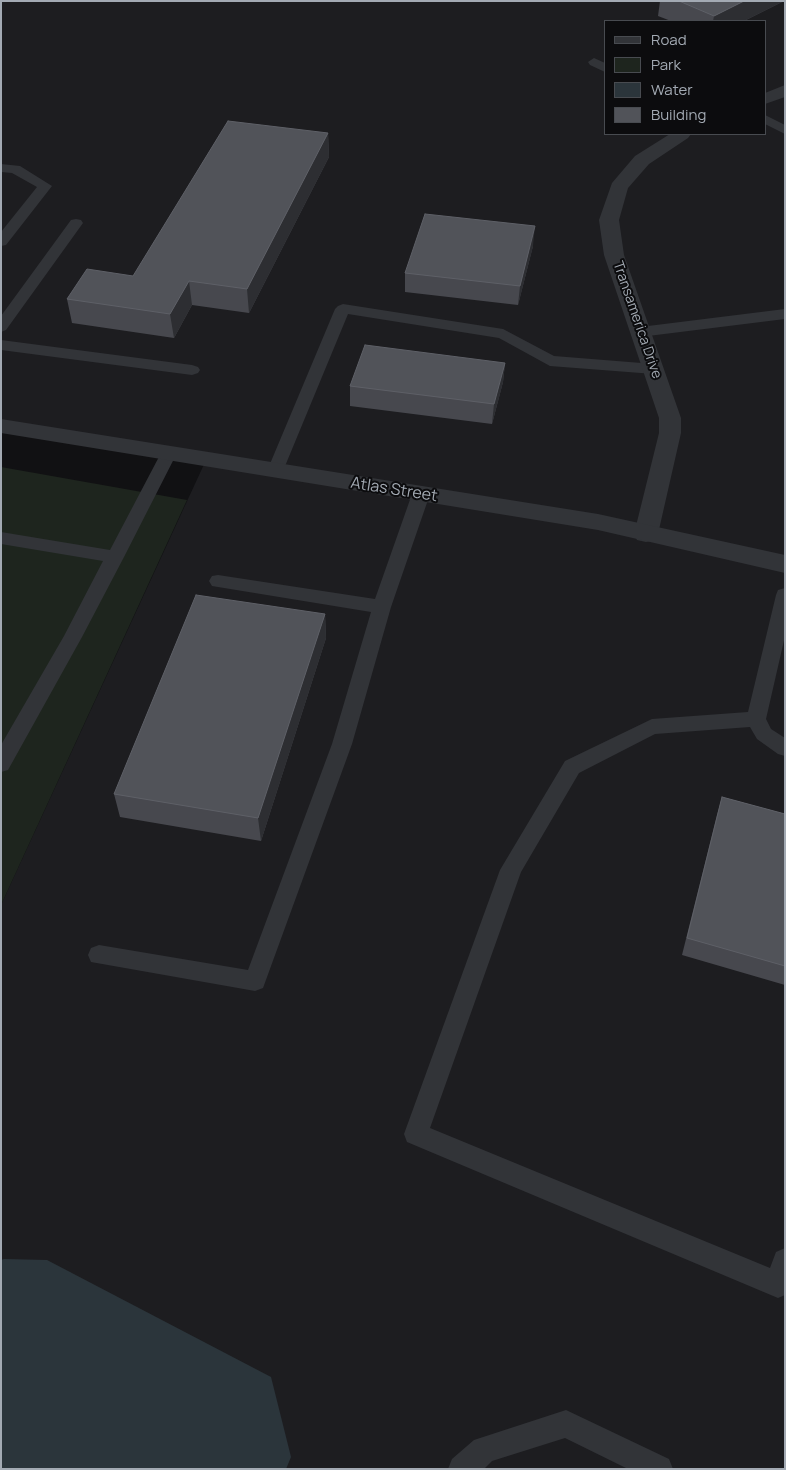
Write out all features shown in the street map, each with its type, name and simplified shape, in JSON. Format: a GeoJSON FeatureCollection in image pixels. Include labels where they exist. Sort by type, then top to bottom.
{"type":"FeatureCollection","features":[{"type":"Feature","properties":{"kind":"street"},"geometry":{"type":"LineString","coordinates":[[766,99],[785,90]]}},
{"type":"Feature","properties":{"kind":"street","name":"Transamerica Drive"},"geometry":{"type":"LineString","coordinates":[[646,534],[670,433],[670,418],[614,255],[609,220],[619,188],[642,160],[680,135]]}},
{"type":"Feature","properties":{"kind":"street","name":"Atlas Street"},"geometry":{"type":"LineString","coordinates":[[1,426],[598,522],[785,564]]}},
{"type":"Feature","properties":{"kind":"lane"},"geometry":{"type":"LineString","coordinates":[[766,120],[785,130]]}},
{"type":"Feature","properties":{"kind":"lane"},"geometry":{"type":"LineString","coordinates":[[1,168],[15,169],[45,186],[1,242]]}},
{"type":"Feature","properties":{"kind":"lane"},"geometry":{"type":"LineString","coordinates":[[1,327],[76,223]]}},
{"type":"Feature","properties":{"kind":"lane"},"geometry":{"type":"LineString","coordinates":[[275,470],[343,309],[504,334],[550,361],[654,369]]}},
{"type":"Feature","properties":{"kind":"lane"},"geometry":{"type":"LineString","coordinates":[[640,332],[785,314]]}},
{"type":"Feature","properties":{"kind":"lane"},"geometry":{"type":"LineString","coordinates":[[1,345],[192,370]]}},
{"type":"Feature","properties":{"kind":"lane"},"geometry":{"type":"LineString","coordinates":[[1,764],[73,637],[169,453]]}},
{"type":"Feature","properties":{"kind":"lane"},"geometry":{"type":"LineString","coordinates":[[99,955],[255,981],[342,744],[382,607],[421,494]]}},
{"type":"Feature","properties":{"kind":"lane"},"geometry":{"type":"LineString","coordinates":[[1,538],[116,557]]}},
{"type":"Feature","properties":{"kind":"lane"},"geometry":{"type":"LineString","coordinates":[[218,581],[382,607]]}},
{"type":"Feature","properties":{"kind":"lane"},"geometry":{"type":"LineString","coordinates":[[785,595],[756,719],[764,734],[785,748]]}},
{"type":"Feature","properties":{"kind":"lane"},"geometry":{"type":"LineString","coordinates":[[756,719],[652,728],[572,767],[511,870],[416,1134],[778,1285],[785,1261]]}},
{"type":"Feature","properties":{"kind":"lane"},"geometry":{"type":"LineString","coordinates":[[462,1469],[484,1450],[566,1424],[659,1469]]}},
{"type":"Feature","properties":{"kind":"shaded area"},"geometry":{"type":"Polygon","coordinates":[[[1,1],[785,1],[785,1469],[1,1469],[1,905],[206,460],[1,426],[1,1]]]}},
{"type":"Feature","properties":{"kind":"green space"},"geometry":{"type":"Polygon","coordinates":[[[1,467],[187,500],[1,905],[1,467]]]}},
{"type":"Feature","properties":{"kind":"water"},"geometry":{"type":"Polygon","coordinates":[[[1,1260],[47,1260],[271,1377],[291,1457],[286,1469],[1,1469],[1,1260]]]}},
{"type":"Feature","properties":{"kind":"building"},"geometry":{"type":"Polygon","coordinates":[[[679,1],[744,1],[714,16],[679,1]]]}},
{"type":"Feature","properties":{"kind":"building"},"geometry":{"type":"Polygon","coordinates":[[[228,121],[328,133],[247,289],[189,281],[170,314],[67,299],[87,269],[133,276],[228,121]]]}},
{"type":"Feature","properties":{"kind":"building"},"geometry":{"type":"Polygon","coordinates":[[[425,214],[535,226],[520,286],[405,273],[425,214]]]}},
{"type":"Feature","properties":{"kind":"building"},"geometry":{"type":"Polygon","coordinates":[[[365,345],[505,363],[494,404],[350,386],[365,345]]]}},
{"type":"Feature","properties":{"kind":"building"},"geometry":{"type":"Polygon","coordinates":[[[196,595],[325,614],[258,818],[114,794],[196,595]]]}},
{"type":"Feature","properties":{"kind":"building"},"geometry":{"type":"Polygon","coordinates":[[[722,797],[785,814],[785,966],[687,938],[722,797]]]}}]}
